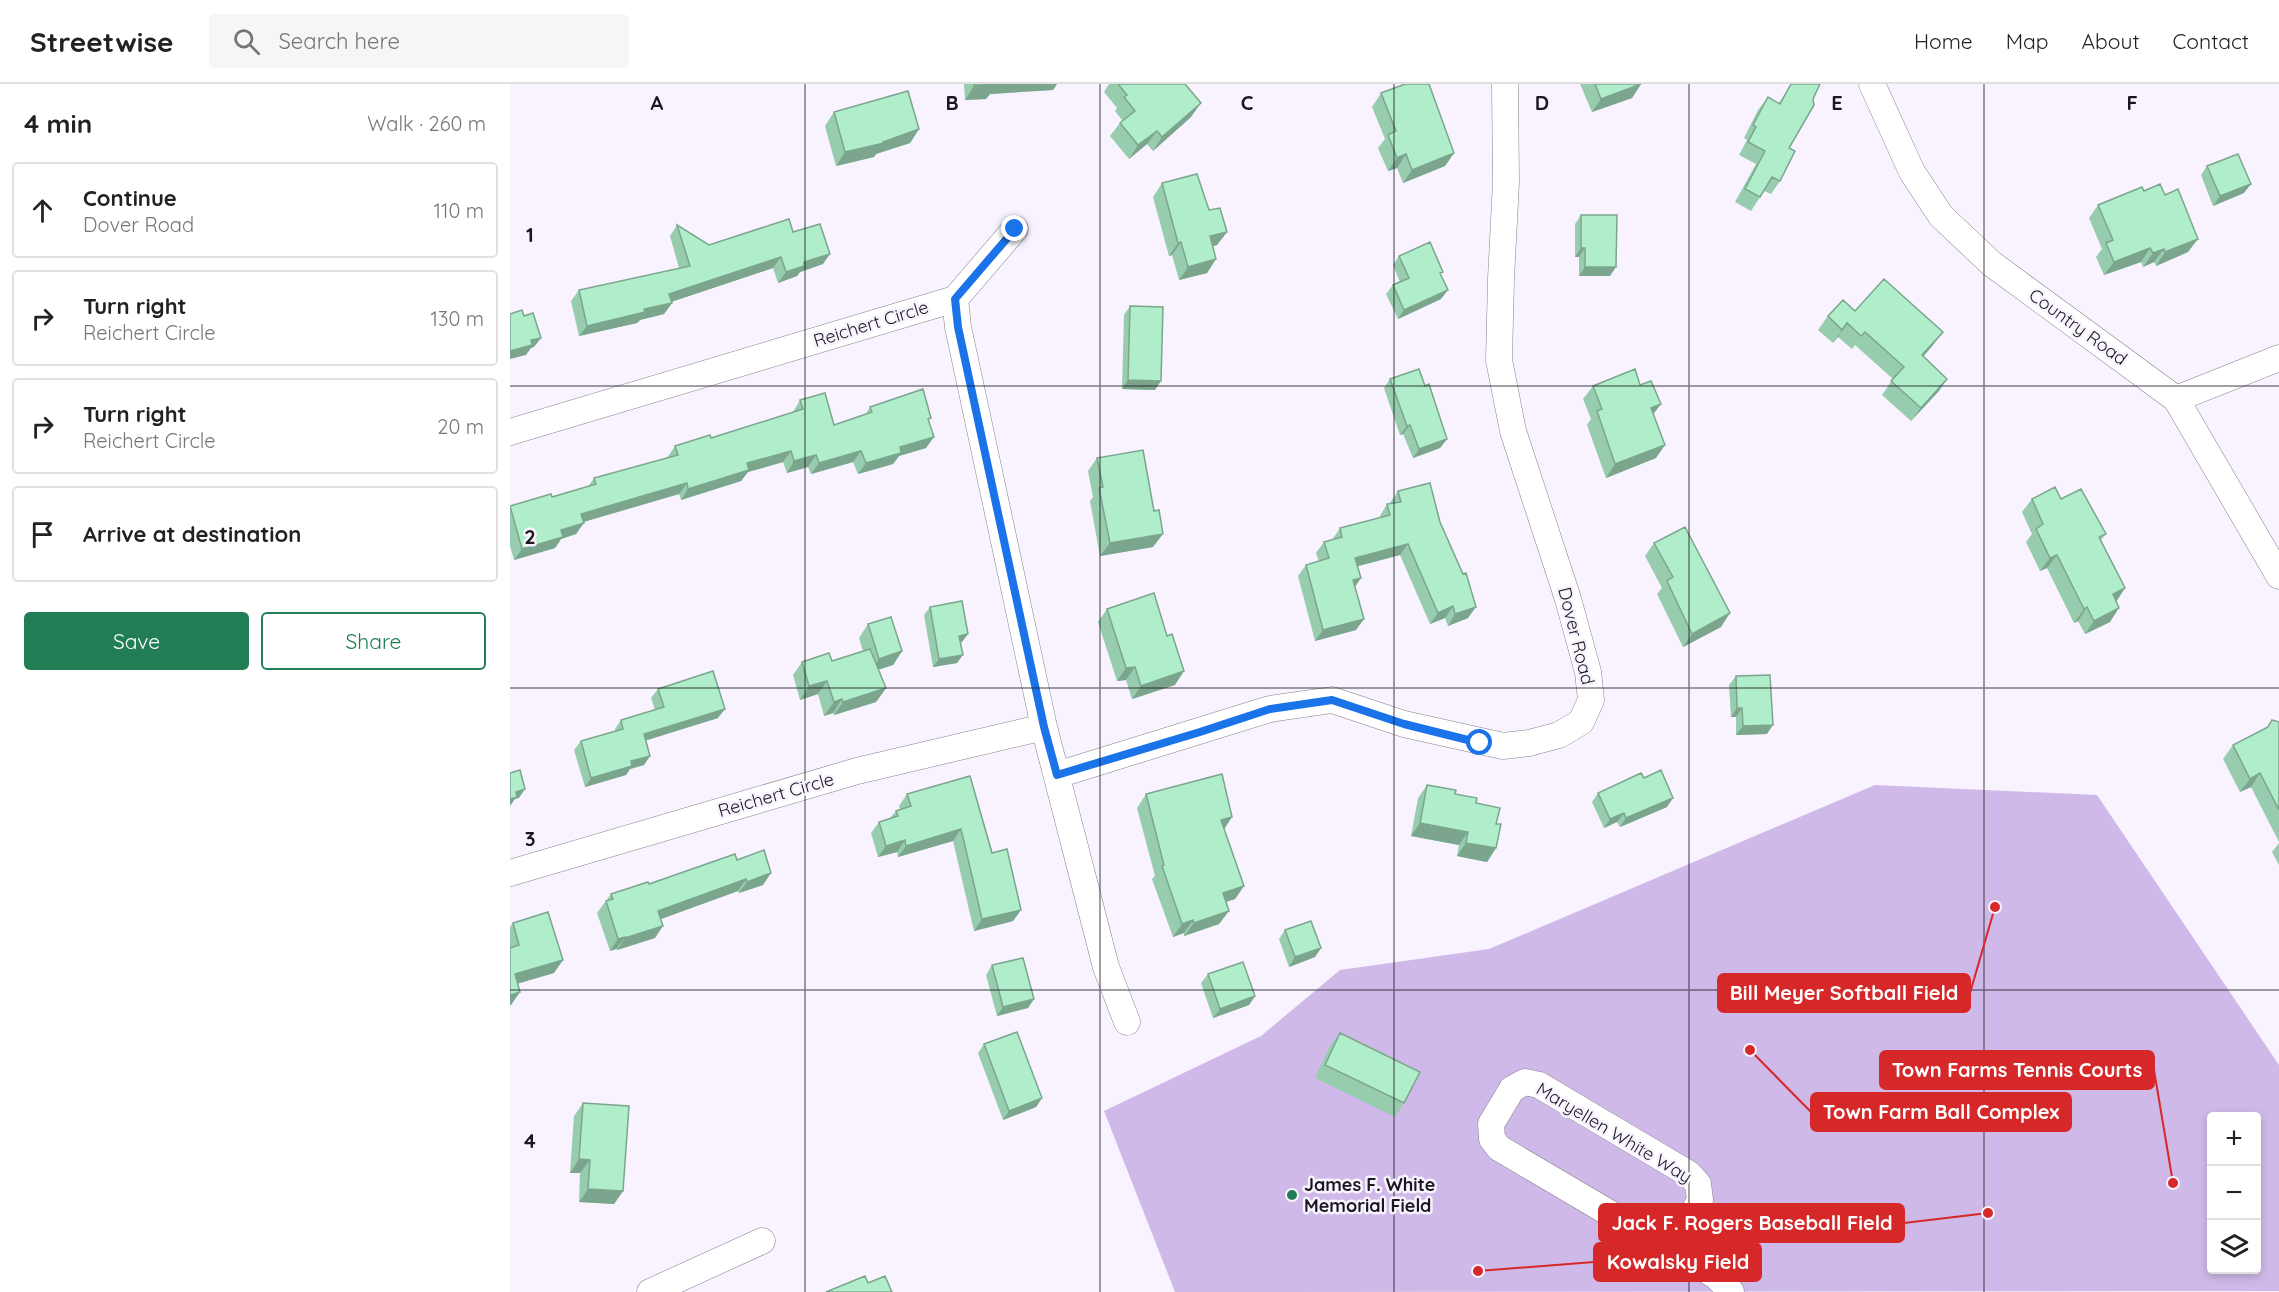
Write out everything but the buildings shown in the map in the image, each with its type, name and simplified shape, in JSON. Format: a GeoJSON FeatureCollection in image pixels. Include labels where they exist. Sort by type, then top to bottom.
{"type":"FeatureCollection","features":[{"type":"Feature","properties":{"kind":"street","name":"Dover Road"},"geometry":{"type":"LineString","coordinates":[[1057,775],[1270,709],[1332,700],[1404,724],[1503,746],[1529,743],[1559,735],[1581,722],[1591,700],[1588,672],[1568,599],[1513,430],[1499,360],[1506,182],[1505,84]]}},
{"type":"Feature","properties":{"kind":"street","name":"Country Road"},"geometry":{"type":"LineString","coordinates":[[1872,84],[1912,172],[1941,216],[1992,264],[2176,399],[2279,576]]}},
{"type":"Feature","properties":{"kind":"street"},"geometry":{"type":"LineString","coordinates":[[955,299],[1015,229]]}},
{"type":"Feature","properties":{"kind":"street","name":"Reichert Circle"},"geometry":{"type":"LineString","coordinates":[[510,432],[955,299],[958,327],[1044,727],[1106,967],[1127,1022]]}},
{"type":"Feature","properties":{"kind":"street"},"geometry":{"type":"LineString","coordinates":[[2176,399],[2279,358]]}},
{"type":"Feature","properties":{"kind":"street","name":"Reichert Circle"},"geometry":{"type":"LineString","coordinates":[[510,873],[857,771],[1044,727]]}},
{"type":"Feature","properties":{"kind":"street","name":"Maryellen White Way"},"geometry":{"type":"LineString","coordinates":[[1673,1250],[1701,1200],[1698,1184],[1689,1174],[1539,1085],[1525,1082],[1512,1089],[1491,1124],[1492,1139],[1499,1148],[1716,1276],[1731,1292]]}},
{"type":"Feature","properties":{"kind":"street"},"geometry":{"type":"LineString","coordinates":[[650,1292],[762,1241]]}},
{"type":"Feature","properties":{"kind":"shaded area"},"geometry":{"type":"Polygon","coordinates":[[[1875,785],[2097,795],[2279,1065],[2279,1291],[1175,1292],[1104,1111],[1261,1036],[1340,970],[1489,949],[1875,785]]]}},
{"type":"Feature","properties":{"kind":"place","name":"Bill Meyer Softball Field"},"geometry":{"type":"Point","coordinates":[1995,907]}},
{"type":"Feature","properties":{"kind":"place","name":"Town Farm Ball Complex"},"geometry":{"type":"Point","coordinates":[1750,1050]}},
{"type":"Feature","properties":{"kind":"place","name":"Town Farms Tennis Courts"},"geometry":{"type":"Point","coordinates":[2173,1183]}},
{"type":"Feature","properties":{"kind":"place","name":"James F. White Memorial Field"},"geometry":{"type":"Point","coordinates":[1292,1195]}},
{"type":"Feature","properties":{"kind":"place","name":"Jack F. Rogers Baseball Field"},"geometry":{"type":"Point","coordinates":[1988,1213]}},
{"type":"Feature","properties":{"kind":"place","name":"Kowalsky Field"},"geometry":{"type":"Point","coordinates":[1478,1271]}},
{"type":"Feature","properties":{"kind":"route"},"geometry":{"type":"LineString","coordinates":[[1015,229],[955,299],[958,327],[1044,727],[1057,775],[1270,709],[1332,700],[1359,707],[1404,724],[1480,743]]}}]}
